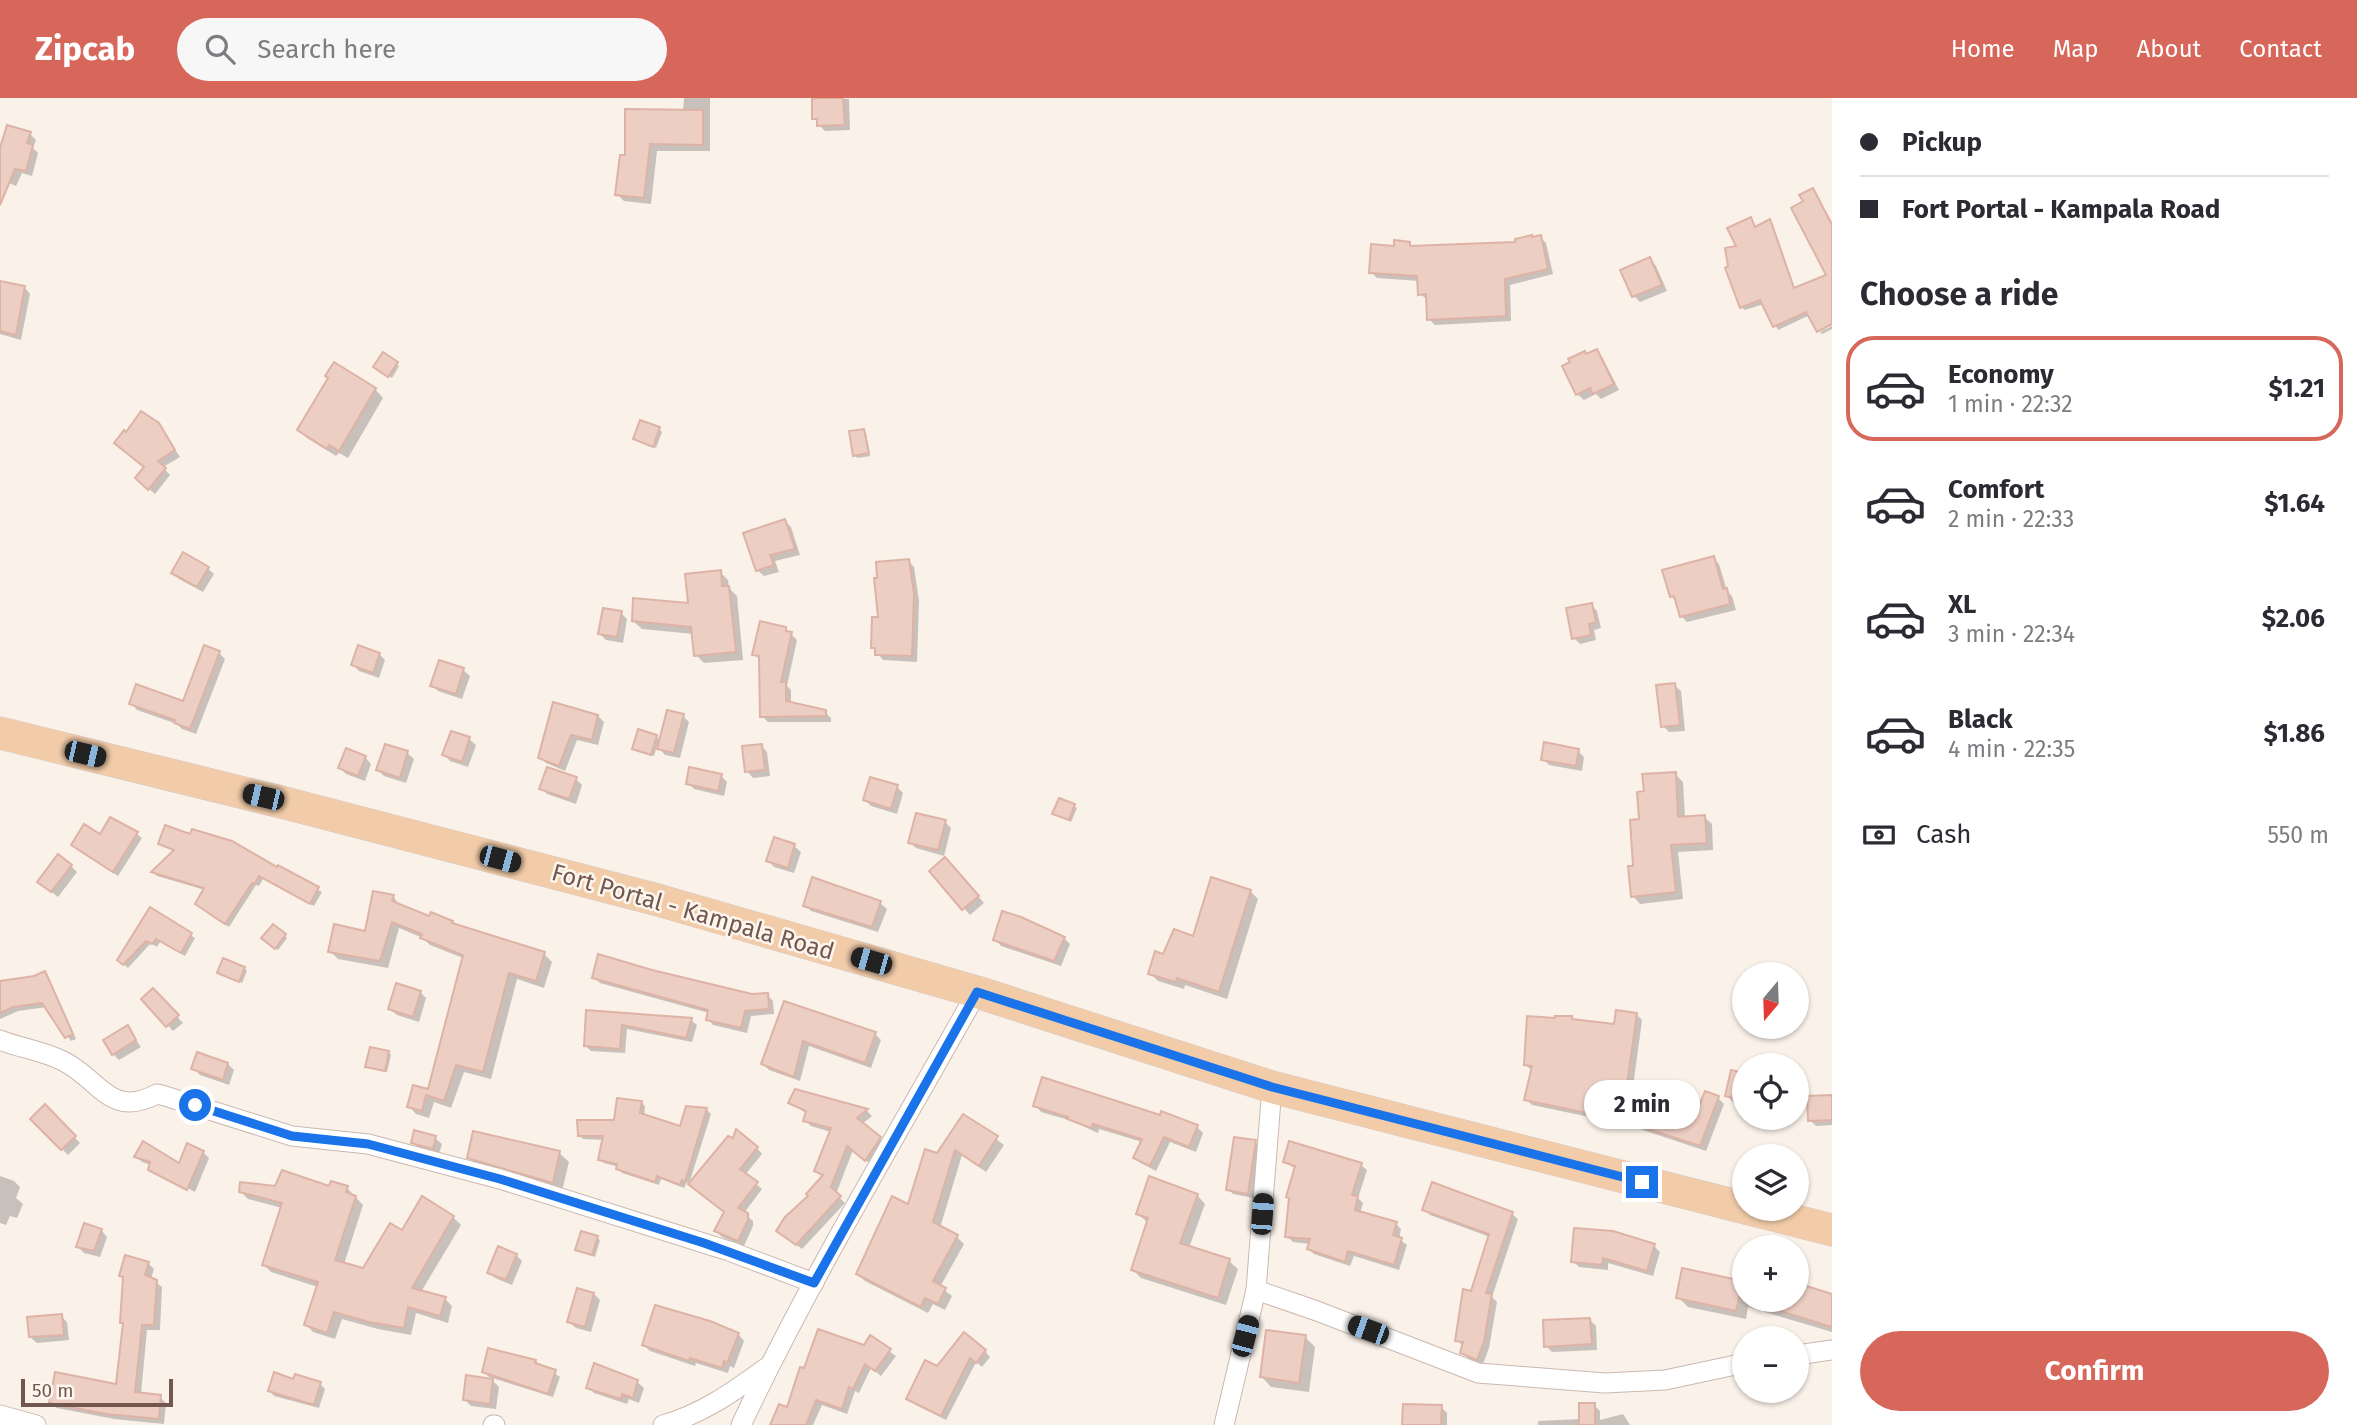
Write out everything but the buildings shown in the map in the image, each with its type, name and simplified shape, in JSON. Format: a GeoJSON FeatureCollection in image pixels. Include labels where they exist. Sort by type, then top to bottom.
{"type":"FeatureCollection","features":[{"type":"Feature","properties":{"kind":"main road","name":"Fort Portal - Kampala Road"},"geometry":{"type":"LineString","coordinates":[[0,733],[289,804],[658,900],[977,992],[1272,1087],[1732,1205]]}},
{"type":"Feature","properties":{"kind":"main road","name":"Fort Portal - Kampala Road"},"geometry":{"type":"LineString","coordinates":[[1796,1221],[1832,1230]]}},
{"type":"Feature","properties":{"kind":"street"},"geometry":{"type":"LineString","coordinates":[[741,1425],[769,1365],[977,992]]}},
{"type":"Feature","properties":{"kind":"street"},"geometry":{"type":"LineString","coordinates":[[0,1040],[60,1059],[108,1096],[122,1102],[145,1102],[157,1094],[292,1136],[368,1144],[414,1156],[597,1209],[729,1251],[814,1283]]}},
{"type":"Feature","properties":{"kind":"street"},"geometry":{"type":"LineString","coordinates":[[1224,1425],[1256,1290],[1272,1087]]}},
{"type":"Feature","properties":{"kind":"street"},"geometry":{"type":"LineString","coordinates":[[1256,1290],[1478,1373],[1605,1383],[1665,1380],[1732,1366]]}},
{"type":"Feature","properties":{"kind":"street"},"geometry":{"type":"LineString","coordinates":[[1809,1353],[1832,1350]]}},
{"type":"Feature","properties":{"kind":"street"},"geometry":{"type":"LineString","coordinates":[[663,1425],[681,1420],[727,1397],[769,1365]]}},
{"type":"Feature","properties":{"kind":"street"},"geometry":{"type":"LineString","coordinates":[[0,1415],[36,1425]]}},
{"type":"Feature","properties":{"kind":"route"},"geometry":{"type":"LineString","coordinates":[[195,1105],[292,1136],[368,1144],[500,1179],[729,1251],[814,1283],[977,992],[1272,1087],[1642,1182]]}}]}
